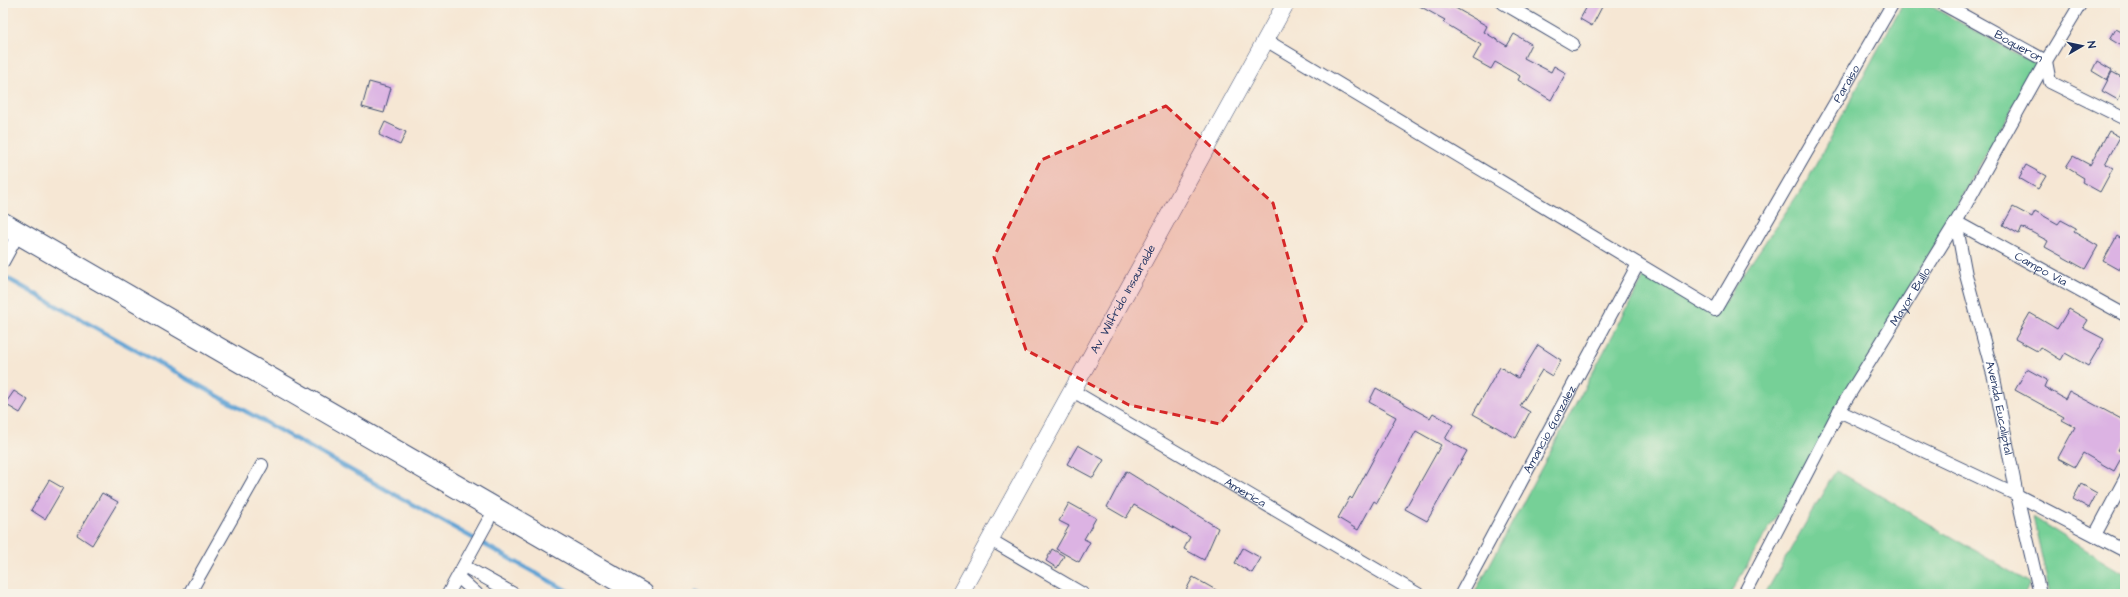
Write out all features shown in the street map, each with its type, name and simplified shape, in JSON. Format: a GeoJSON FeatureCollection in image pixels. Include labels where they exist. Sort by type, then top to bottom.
{"type":"FeatureCollection","features":[{"type":"Feature","properties":{"kind":"highway"},"geometry":{"type":"LineString","coordinates":[[7,231],[488,521],[622,594]]}},
{"type":"Feature","properties":{"kind":"highway"},"geometry":{"type":"LineString","coordinates":[[7,231],[642,594]]}},
{"type":"Feature","properties":{"kind":"street","name":"Av. Wilfrido Insauralde"},"geometry":{"type":"LineString","coordinates":[[960,594],[992,541],[1076,392],[1271,42],[1286,3]]}},
{"type":"Feature","properties":{"kind":"street"},"geometry":{"type":"LineString","coordinates":[[1295,3],[1271,42],[1638,264]]}},
{"type":"Feature","properties":{"kind":"street"},"geometry":{"type":"LineString","coordinates":[[1503,3],[1574,44]]}},
{"type":"Feature","properties":{"kind":"street","name":"Paraiso"},"geometry":{"type":"LineString","coordinates":[[1638,264],[1716,310],[1893,3]]}},
{"type":"Feature","properties":{"kind":"street","name":"Boqueron"},"geometry":{"type":"LineString","coordinates":[[1941,3],[2046,61],[2050,82],[2125,119]]}},
{"type":"Feature","properties":{"kind":"street","name":"Mayor Bullo"},"geometry":{"type":"LineString","coordinates":[[1744,594],[1839,411],[1956,222],[2046,61],[2081,3]]}},
{"type":"Feature","properties":{"kind":"street","name":"Campo Via"},"geometry":{"type":"LineString","coordinates":[[1956,222],[2125,315]]}},
{"type":"Feature","properties":{"kind":"street","name":"Avenida Eucaliptal"},"geometry":{"type":"LineString","coordinates":[[1956,222],[1966,275],[1994,378],[2017,495],[2040,594]]}},
{"type":"Feature","properties":{"kind":"street"},"geometry":{"type":"LineString","coordinates":[[3,262],[7,231]]}},
{"type":"Feature","properties":{"kind":"street","name":"Amancio Gonzalez"},"geometry":{"type":"LineString","coordinates":[[1461,594],[1638,264]]}},
{"type":"Feature","properties":{"kind":"street","name":"America"},"geometry":{"type":"LineString","coordinates":[[1076,392],[1418,594]]}},
{"type":"Feature","properties":{"kind":"street"},"geometry":{"type":"LineString","coordinates":[[1839,411],[2017,495],[2125,551]]}},
{"type":"Feature","properties":{"kind":"street"},"geometry":{"type":"LineString","coordinates":[[189,594],[262,465]]}},
{"type":"Feature","properties":{"kind":"street"},"geometry":{"type":"LineString","coordinates":[[2095,535],[2125,479]]}},
{"type":"Feature","properties":{"kind":"street"},"geometry":{"type":"LineString","coordinates":[[448,594],[488,521]]}},
{"type":"Feature","properties":{"kind":"street"},"geometry":{"type":"LineString","coordinates":[[970,594],[992,541],[1083,594]]}},
{"type":"Feature","properties":{"kind":"street"},"geometry":{"type":"LineString","coordinates":[[461,571],[477,594]]}},
{"type":"Feature","properties":{"kind":"street"},"geometry":{"type":"LineString","coordinates":[[461,571],[514,594]]}},
{"type":"Feature","properties":{"kind":"highlighted area"},"geometry":{"type":"Polygon","coordinates":[[[1166,106],[1273,203],[1306,322],[1220,424],[1129,405],[1026,350],[994,257],[1041,160],[1166,106]]]}},
{"type":"Feature","properties":{"kind":"green space"},"geometry":{"type":"Polygon","coordinates":[[[1903,3],[1925,3],[2037,65],[1839,411],[1730,594],[1474,594],[1645,275],[1716,314],[1807,181],[1903,3]]]}},
{"type":"Feature","properties":{"kind":"green space"},"geometry":{"type":"Polygon","coordinates":[[[1836,470],[2030,583],[2024,594],[1765,594],[1836,470]]]}},
{"type":"Feature","properties":{"kind":"green space"},"geometry":{"type":"Polygon","coordinates":[[[2033,517],[2125,575],[2125,594],[2050,594],[2033,517]]]}},
{"type":"Feature","properties":{"kind":"building"},"geometry":{"type":"Polygon","coordinates":[[[1414,3],[1442,3],[1451,8],[1452,6],[1487,26],[1484,32],[1507,46],[1514,34],[1531,44],[1524,58],[1551,72],[1554,66],[1566,73],[1551,100],[1518,80],[1520,76],[1495,62],[1491,69],[1473,59],[1481,45],[1443,22],[1445,20],[1414,3]]]}},
{"type":"Feature","properties":{"kind":"building"},"geometry":{"type":"Polygon","coordinates":[[[1589,3],[1604,3],[1592,26],[1580,19],[1589,3]]]}},
{"type":"Feature","properties":{"kind":"building"},"geometry":{"type":"Polygon","coordinates":[[[2116,29],[2125,34],[2125,48],[2110,39],[2116,29]]]}},
{"type":"Feature","properties":{"kind":"building"},"geometry":{"type":"Polygon","coordinates":[[[2097,61],[2112,70],[2107,80],[2092,71],[2097,61]]]}},
{"type":"Feature","properties":{"kind":"building"},"geometry":{"type":"Polygon","coordinates":[[[2112,72],[2125,79],[2125,87],[2118,100],[2102,91],[2112,72]]]}},
{"type":"Feature","properties":{"kind":"building"},"geometry":{"type":"Polygon","coordinates":[[[369,82],[391,88],[384,113],[362,107],[369,82]]]}},
{"type":"Feature","properties":{"kind":"building"},"geometry":{"type":"Polygon","coordinates":[[[385,122],[406,132],[400,145],[379,135],[385,122]]]}},
{"type":"Feature","properties":{"kind":"building"},"geometry":{"type":"Polygon","coordinates":[[[2109,131],[2120,137],[2105,164],[2113,168],[2100,192],[2082,182],[2084,178],[2066,167],[2073,156],[2090,165],[2109,131]]]}},
{"type":"Feature","properties":{"kind":"building"},"geometry":{"type":"Polygon","coordinates":[[[2026,165],[2046,176],[2038,189],[2019,178],[2026,165]]]}},
{"type":"Feature","properties":{"kind":"building"},"geometry":{"type":"Polygon","coordinates":[[[2013,207],[2032,217],[2035,211],[2058,224],[2061,220],[2076,228],[2074,232],[2098,246],[2085,269],[2045,247],[2048,241],[2022,227],[2019,234],[2003,225],[2013,207]]]}},
{"type":"Feature","properties":{"kind":"building"},"geometry":{"type":"Polygon","coordinates":[[[2117,236],[2125,241],[2125,259],[2119,270],[2103,261],[2117,236]]]}},
{"type":"Feature","properties":{"kind":"building"},"geometry":{"type":"Polygon","coordinates":[[[2069,309],[2088,320],[2083,328],[2104,339],[2088,366],[2065,353],[2061,360],[2040,347],[2037,351],[2015,339],[2030,313],[2057,329],[2069,309]]]}},
{"type":"Feature","properties":{"kind":"building"},"geometry":{"type":"Polygon","coordinates":[[[1538,345],[1561,360],[1552,376],[1542,370],[1520,406],[1530,412],[1516,438],[1473,414],[1500,367],[1518,378],[1538,345]]]}},
{"type":"Feature","properties":{"kind":"building"},"geometry":{"type":"Polygon","coordinates":[[[2027,369],[2047,380],[2044,387],[2065,399],[2069,391],[2125,421],[2125,438],[2118,450],[2124,453],[2114,471],[2083,453],[2075,467],[2058,458],[2075,427],[2062,420],[2064,417],[2015,390],[2027,369]]]}},
{"type":"Feature","properties":{"kind":"building"},"geometry":{"type":"Polygon","coordinates":[[[1376,388],[1430,418],[1433,413],[1453,425],[1445,439],[1467,451],[1427,521],[1405,509],[1441,445],[1416,431],[1377,503],[1374,501],[1358,530],[1338,518],[1350,497],[1352,499],[1396,417],[1369,402],[1376,388]]]}},
{"type":"Feature","properties":{"kind":"building"},"geometry":{"type":"Polygon","coordinates":[[[14,391],[28,400],[20,413],[5,404],[14,391]]]}},
{"type":"Feature","properties":{"kind":"building"},"geometry":{"type":"Polygon","coordinates":[[[1078,445],[1104,460],[1093,478],[1067,464],[1078,445]]]}},
{"type":"Feature","properties":{"kind":"building"},"geometry":{"type":"Polygon","coordinates":[[[1126,471],[1218,528],[1204,560],[1184,549],[1190,537],[1134,505],[1126,518],[1107,507],[1126,471]]]}},
{"type":"Feature","properties":{"kind":"building"},"geometry":{"type":"Polygon","coordinates":[[[49,480],[63,488],[45,519],[31,510],[49,480]]]}},
{"type":"Feature","properties":{"kind":"building"},"geometry":{"type":"Polygon","coordinates":[[[2081,484],[2097,493],[2089,508],[2073,499],[2081,484]]]}},
{"type":"Feature","properties":{"kind":"building"},"geometry":{"type":"Polygon","coordinates":[[[102,493],[118,502],[92,545],[77,535],[102,493]]]}},
{"type":"Feature","properties":{"kind":"building"},"geometry":{"type":"Polygon","coordinates":[[[1069,503],[1096,518],[1084,539],[1090,542],[1079,562],[1056,549],[1069,526],[1059,521],[1069,503]]]}},
{"type":"Feature","properties":{"kind":"building"},"geometry":{"type":"Polygon","coordinates":[[[1243,548],[1261,558],[1252,573],[1235,563],[1243,548]]]}},
{"type":"Feature","properties":{"kind":"building"},"geometry":{"type":"Polygon","coordinates":[[[1052,549],[1064,556],[1057,568],[1046,561],[1052,549]]]}},
{"type":"Feature","properties":{"kind":"building"},"geometry":{"type":"Polygon","coordinates":[[[1193,577],[1223,594],[1184,594],[1193,577]]]}},
{"type":"Feature","properties":{"kind":"waterway"},"geometry":{"type":"LineString","coordinates":[[3,276],[573,594]]}},
{"type":"Feature","properties":{"kind":"waterway"},"geometry":{"type":"LineString","coordinates":[[697,592],[701,594]]}}]}
